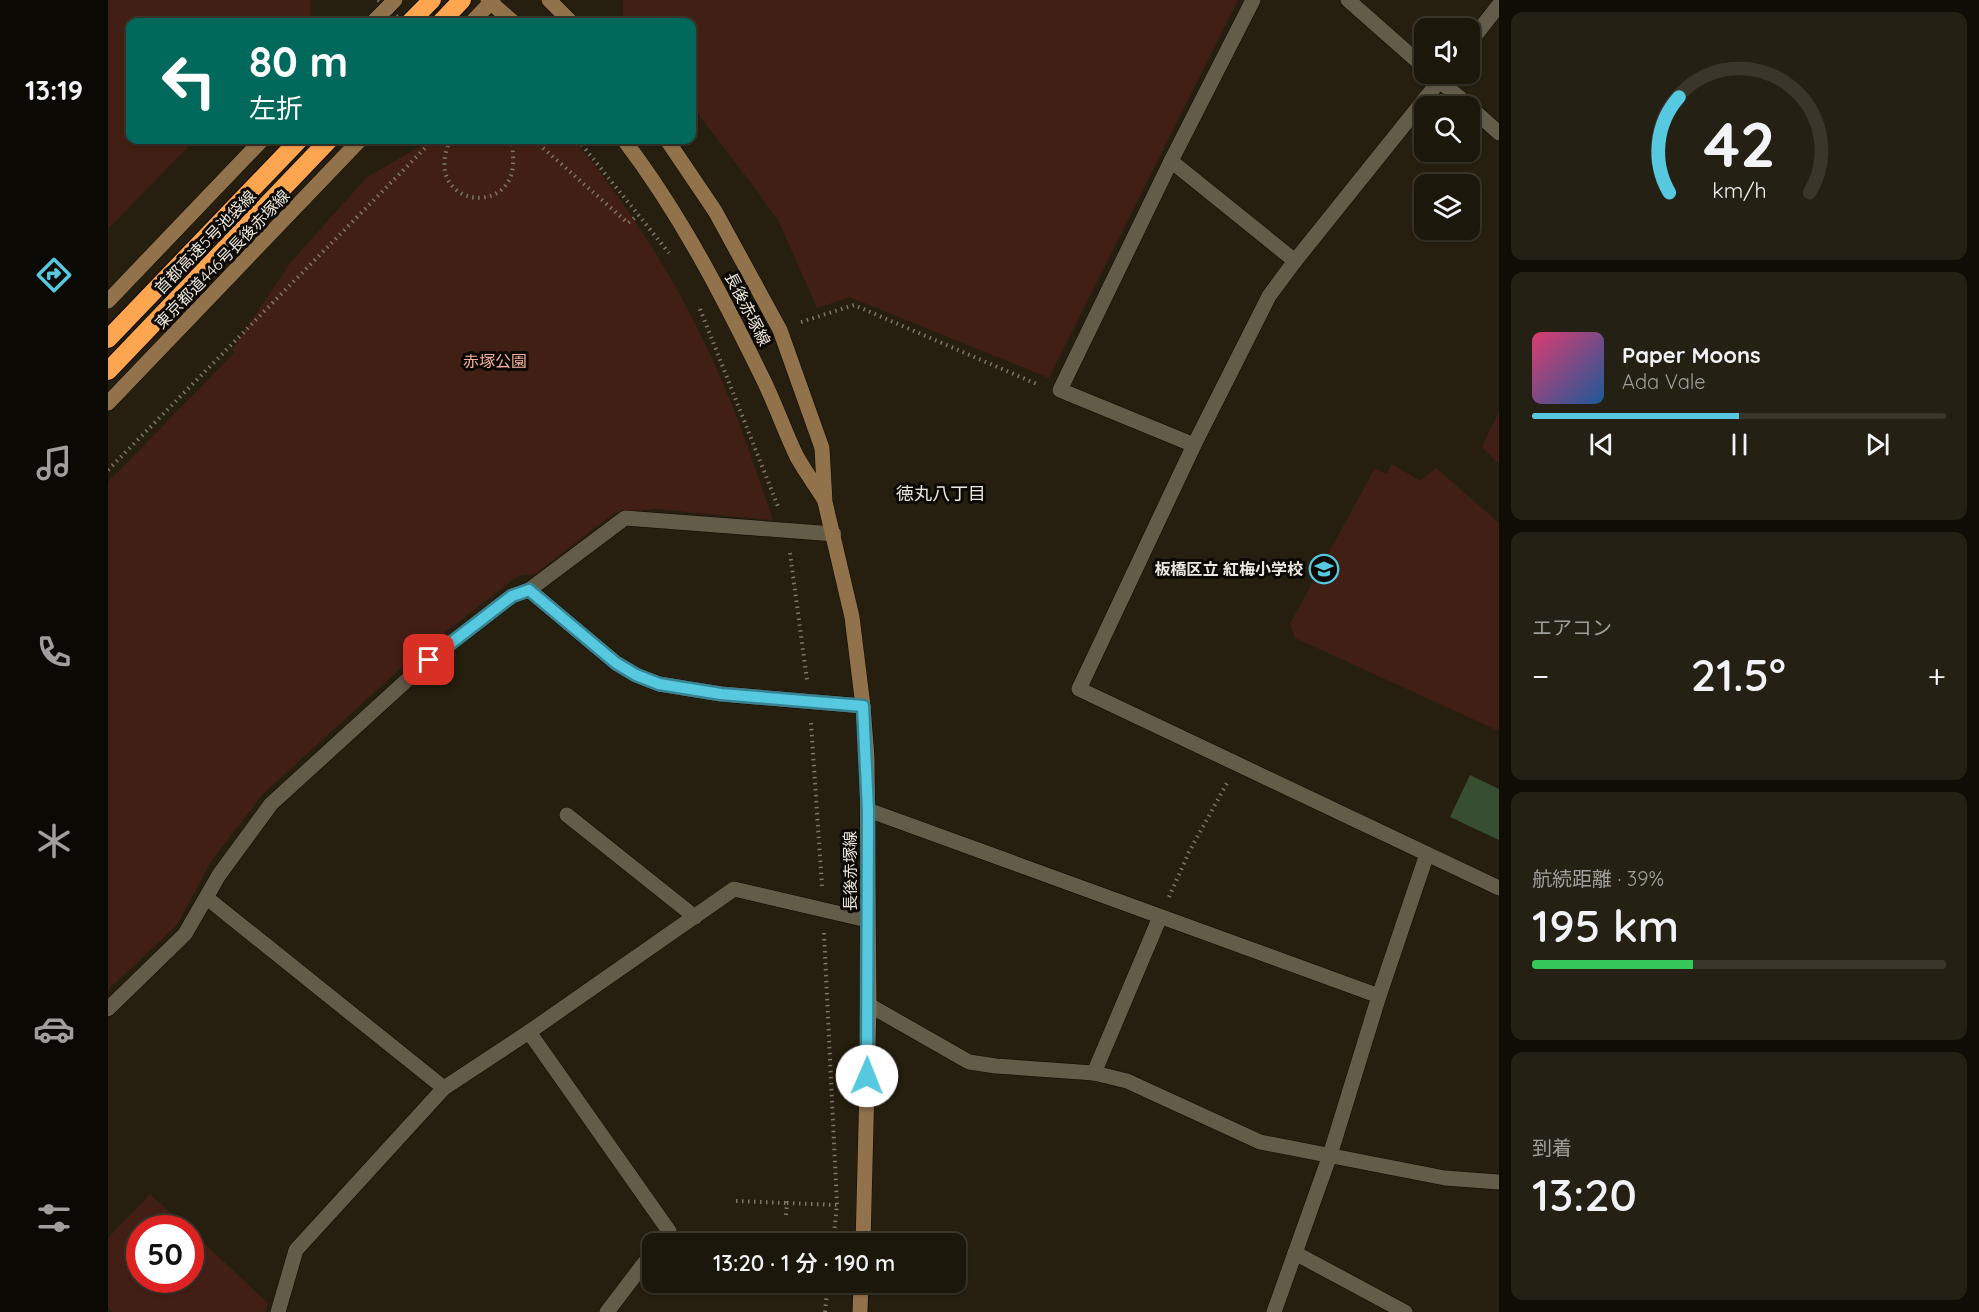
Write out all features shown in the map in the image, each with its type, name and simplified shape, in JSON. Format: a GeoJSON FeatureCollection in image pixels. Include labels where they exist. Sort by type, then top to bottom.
{"type":"FeatureCollection","features":[{"type":"Feature","properties":{"kind":"highway"},"geometry":{"type":"LineString","coordinates":[[414,18],[432,0]]}},
{"type":"Feature","properties":{"kind":"highway"},"geometry":{"type":"LineString","coordinates":[[445,18],[462,0]]}},
{"type":"Feature","properties":{"kind":"highway","name":"首都高速5号池袋線"},"geometry":{"type":"LineString","coordinates":[[108,339],[295,144]]}},
{"type":"Feature","properties":{"kind":"highway","name":"首都高速5号池袋線"},"geometry":{"type":"LineString","coordinates":[[108,371],[326,144]]}},
{"type":"Feature","properties":{"kind":"main road"},"geometry":{"type":"LineString","coordinates":[[378,18],[395,0]]}},
{"type":"Feature","properties":{"kind":"main road"},"geometry":{"type":"LineString","coordinates":[[549,0],[568,18]]}},
{"type":"Feature","properties":{"kind":"main road"},"geometry":{"type":"LineString","coordinates":[[475,18],[490,1],[509,18]]}},
{"type":"Feature","properties":{"kind":"main road"},"geometry":{"type":"LineString","coordinates":[[108,301],[258,144]]}},
{"type":"Feature","properties":{"kind":"main road","name":"東京都道446号長後赤塚線"},"geometry":{"type":"LineString","coordinates":[[108,403],[356,144]]}},
{"type":"Feature","properties":{"kind":"main road","name":"長後赤塚線"},"geometry":{"type":"LineString","coordinates":[[627,144],[649,172],[706,268],[766,385],[798,458],[825,502]]}},
{"type":"Feature","properties":{"kind":"main road","name":"長後赤塚線"},"geometry":{"type":"LineString","coordinates":[[669,144],[716,212],[780,330],[822,448],[825,502],[852,617],[863,706],[868,810],[868,1005],[863,1233]]}},
{"type":"Feature","properties":{"kind":"main road"},"geometry":{"type":"LineString","coordinates":[[860,1312],[861,1293]]}},
{"type":"Feature","properties":{"kind":"street"},"geometry":{"type":"LineString","coordinates":[[1194,445],[1060,390],[1171,161],[1253,0]]}},
{"type":"Feature","properties":{"kind":"street"},"geometry":{"type":"LineString","coordinates":[[1348,0],[1414,58]]}},
{"type":"Feature","properties":{"kind":"street"},"geometry":{"type":"LineString","coordinates":[[1480,29],[1499,5]]}},
{"type":"Feature","properties":{"kind":"street"},"geometry":{"type":"LineString","coordinates":[[1433,84],[1269,296],[1194,445],[1079,689],[1499,888]]}},
{"type":"Feature","properties":{"kind":"street"},"geometry":{"type":"LineString","coordinates":[[1447,84],[1458,96]]}},
{"type":"Feature","properties":{"kind":"street"},"geometry":{"type":"LineString","coordinates":[[1480,117],[1499,133]]}},
{"type":"Feature","properties":{"kind":"street"},"geometry":{"type":"LineString","coordinates":[[1171,161],[1294,261]]}},
{"type":"Feature","properties":{"kind":"street"},"geometry":{"type":"LineString","coordinates":[[108,1009],[185,934],[219,875],[271,804],[429,660],[512,596],[529,590],[625,518],[834,534]]}},
{"type":"Feature","properties":{"kind":"street"},"geometry":{"type":"LineString","coordinates":[[529,590],[616,663],[636,675],[659,684],[721,694],[863,706]]}},
{"type":"Feature","properties":{"kind":"street"},"geometry":{"type":"LineString","coordinates":[[868,810],[1378,996]]}},
{"type":"Feature","properties":{"kind":"street"},"geometry":{"type":"LineString","coordinates":[[567,815],[695,917]]}},
{"type":"Feature","properties":{"kind":"street"},"geometry":{"type":"LineString","coordinates":[[1274,1312],[1330,1155],[1378,996],[1427,854]]}},
{"type":"Feature","properties":{"kind":"street"},"geometry":{"type":"LineString","coordinates":[[278,1312],[296,1250],[444,1088],[734,890],[867,920]]}},
{"type":"Feature","properties":{"kind":"street"},"geometry":{"type":"LineString","coordinates":[[207,898],[444,1088]]}},
{"type":"Feature","properties":{"kind":"street"},"geometry":{"type":"LineString","coordinates":[[1094,1073],[1160,917]]}},
{"type":"Feature","properties":{"kind":"street"},"geometry":{"type":"LineString","coordinates":[[868,1005],[969,1062],[1094,1073],[1128,1081],[1260,1142],[1445,1178],[1499,1182]]}},
{"type":"Feature","properties":{"kind":"street"},"geometry":{"type":"LineString","coordinates":[[529,1032],[669,1231],[667,1233]]}},
{"type":"Feature","properties":{"kind":"street"},"geometry":{"type":"LineString","coordinates":[[1295,1253],[1405,1312]]}},
{"type":"Feature","properties":{"kind":"street"},"geometry":{"type":"LineString","coordinates":[[607,1312],[642,1265]]}},
{"type":"Feature","properties":{"kind":"path"},"geometry":{"type":"LineString","coordinates":[[378,0],[399,18]]}},
{"type":"Feature","properties":{"kind":"path"},"geometry":{"type":"LineString","coordinates":[[108,470],[429,144]]}},
{"type":"Feature","properties":{"kind":"path"},"geometry":{"type":"LineString","coordinates":[[449,144],[444,160],[447,178],[453,187],[475,199],[497,194],[507,184],[513,160],[511,144]]}},
{"type":"Feature","properties":{"kind":"path"},"geometry":{"type":"LineString","coordinates":[[539,144],[628,223],[638,215]]}},
{"type":"Feature","properties":{"kind":"path"},"geometry":{"type":"LineString","coordinates":[[581,144],[673,257]]}},
{"type":"Feature","properties":{"kind":"path"},"geometry":{"type":"LineString","coordinates":[[780,330],[854,305],[1045,387]]}},
{"type":"Feature","properties":{"kind":"path"},"geometry":{"type":"LineString","coordinates":[[700,308],[787,531],[810,702],[823,910],[837,1205],[834,1233]]}},
{"type":"Feature","properties":{"kind":"path"},"geometry":{"type":"LineString","coordinates":[[1160,917],[1189,852],[1237,764]]}},
{"type":"Feature","properties":{"kind":"path"},"geometry":{"type":"LineString","coordinates":[[736,1201],[837,1205]]}},
{"type":"Feature","properties":{"kind":"path"},"geometry":{"type":"LineString","coordinates":[[786,1215],[787,1203]]}},
{"type":"Feature","properties":{"kind":"path"},"geometry":{"type":"LineString","coordinates":[[825,1312],[827,1293]]}},
{"type":"Feature","properties":{"kind":"green space"},"geometry":{"type":"Polygon","coordinates":[[[108,0],[310,0],[310,18],[126,18],[126,144],[191,144],[108,229],[108,0]]]}},
{"type":"Feature","properties":{"kind":"green space"},"geometry":{"type":"Polygon","coordinates":[[[623,0],[1238,0],[1049,378],[850,297],[817,308],[780,224],[696,111],[696,18],[623,18],[623,0]]]}},
{"type":"Feature","properties":{"kind":"green space","name":"赤塚公園"},"geometry":{"type":"Polygon","coordinates":[[[424,144],[577,144],[642,232],[699,331],[736,415],[773,520],[655,509],[614,513],[535,574],[518,576],[412,658],[263,794],[212,860],[177,925],[108,990],[108,482],[234,353],[232,350],[290,263],[367,177],[424,144]]]}},
{"type":"Feature","properties":{"kind":"green space"},"geometry":{"type":"Polygon","coordinates":[[[1499,411],[1499,464],[1482,447],[1499,411]]]}},
{"type":"Feature","properties":{"kind":"green space"},"geometry":{"type":"Polygon","coordinates":[[[1392,464],[1420,481],[1436,468],[1499,523],[1499,731],[1295,638],[1290,624],[1375,468],[1386,474],[1392,464]]]}},
{"type":"Feature","properties":{"kind":"green space"},"geometry":{"type":"Polygon","coordinates":[[[150,1194],[173,1215],[130,1215],[150,1194]]]}},
{"type":"Feature","properties":{"kind":"green space"},"geometry":{"type":"Polygon","coordinates":[[[126,1219],[126,1293],[204,1293],[204,1243],[268,1303],[265,1312],[112,1312],[108,1306],[108,1238],[126,1219]]]}},
{"type":"Feature","properties":{"kind":"shaded area"},"geometry":{"type":"Polygon","coordinates":[[[1470,775],[1499,789],[1499,840],[1450,817],[1470,775]]]}},
{"type":"Feature","properties":{"kind":"place","name":"板橋区立 紅梅小学校"},"geometry":{"type":"Point","coordinates":[1324,569]}},
{"type":"Feature","properties":{"kind":"district","name":"徳丸八丁目"},"geometry":{"type":"Point","coordinates":[941,494]}},
{"type":"Feature","properties":{"kind":"route"},"geometry":{"type":"LineString","coordinates":[[429,660],[512,596],[529,590],[616,663],[636,675],[659,684],[721,694],[863,706],[868,810],[867,1076]]}}]}
